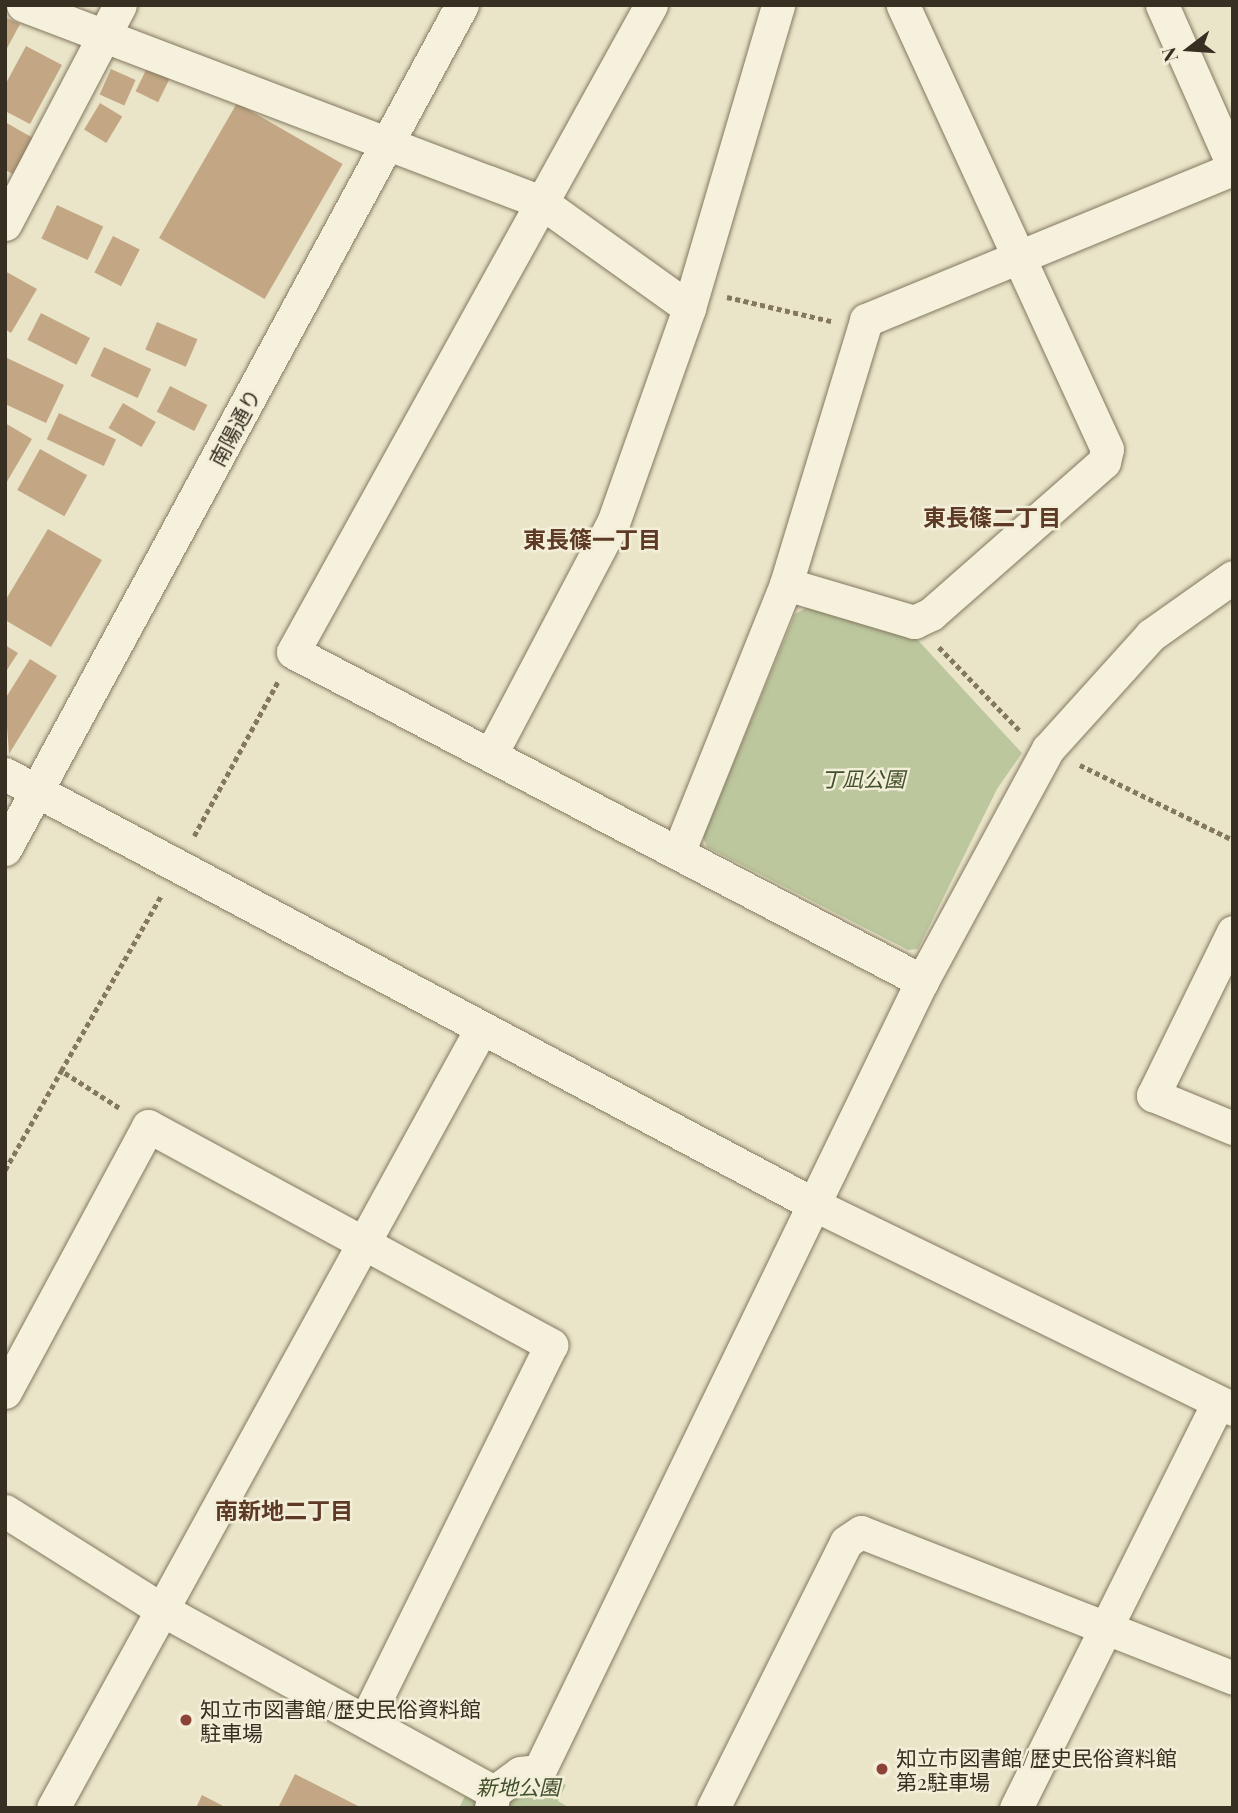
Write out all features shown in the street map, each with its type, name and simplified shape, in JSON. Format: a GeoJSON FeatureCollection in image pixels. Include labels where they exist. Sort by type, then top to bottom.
{"type":"FeatureCollection","features":[{"type":"Feature","properties":{"kind":"street"},"geometry":{"type":"LineString","coordinates":[[23,5],[541,202],[692,299]]}},
{"type":"Feature","properties":{"kind":"street"},"geometry":{"type":"LineString","coordinates":[[5,224],[107,37],[120,5]]}},
{"type":"Feature","properties":{"kind":"street","name":"南陽通り"},"geometry":{"type":"LineString","coordinates":[[5,849],[462,5]]}},
{"type":"Feature","properties":{"kind":"street"},"geometry":{"type":"LineString","coordinates":[[651,5],[293,652],[922,981]]}},
{"type":"Feature","properties":{"kind":"street"},"geometry":{"type":"LineString","coordinates":[[491,754],[613,523],[692,299],[778,5]]}},
{"type":"Feature","properties":{"kind":"street"},"geometry":{"type":"LineString","coordinates":[[786,584],[914,622],[1104,463],[1107,449],[1015,258],[904,5]]}},
{"type":"Feature","properties":{"kind":"street"},"geometry":{"type":"LineString","coordinates":[[678,853],[786,584],[866,320],[1233,167],[1162,5]]}},
{"type":"Feature","properties":{"kind":"street"},"geometry":{"type":"LineString","coordinates":[[5,1511],[159,1608],[365,1721],[492,1800],[520,1773],[539,1771],[817,1206],[922,981],[1048,749],[1151,635],[1233,578]]}},
{"type":"Feature","properties":{"kind":"street"},"geometry":{"type":"LineString","coordinates":[[5,774],[180,862],[481,1029],[817,1206],[1225,1406],[1105,1628],[1016,1808]]}},
{"type":"Feature","properties":{"kind":"street"},"geometry":{"type":"LineString","coordinates":[[1233,932],[1153,1096],[1233,1128]]}},
{"type":"Feature","properties":{"kind":"street"},"geometry":{"type":"LineString","coordinates":[[53,1808],[159,1608],[481,1029]]}},
{"type":"Feature","properties":{"kind":"street"},"geometry":{"type":"LineString","coordinates":[[5,1392],[148,1126],[551,1345],[365,1721]]}},
{"type":"Feature","properties":{"kind":"street"},"geometry":{"type":"LineString","coordinates":[[713,1808],[846,1542],[861,1532],[1233,1678]]}},
{"type":"Feature","properties":{"kind":"path"},"geometry":{"type":"LineString","coordinates":[[692,299],[863,328]]}},
{"type":"Feature","properties":{"kind":"path"},"geometry":{"type":"LineString","coordinates":[[914,622],[1024,735],[1233,839]]}},
{"type":"Feature","properties":{"kind":"path"},"geometry":{"type":"LineString","coordinates":[[5,1170],[180,862],[293,652]]}},
{"type":"Feature","properties":{"kind":"path"},"geometry":{"type":"LineString","coordinates":[[61,1071],[148,1126]]}},
{"type":"Feature","properties":{"kind":"green space","name":"丁凪公園"},"geometry":{"type":"Polygon","coordinates":[[[810,606],[915,637],[1022,753],[997,789],[918,949],[908,950],[707,847],[703,837],[795,614],[810,606]]]}},
{"type":"Feature","properties":{"kind":"green space","name":"新地公園"},"geometry":{"type":"Polygon","coordinates":[[[513,1758],[566,1785],[558,1801],[570,1808],[459,1808],[466,1794],[513,1758]]]}},
{"type":"Feature","properties":{"kind":"building"},"geometry":{"type":"Polygon","coordinates":[[[5,17],[20,24],[5,52],[5,17]]]}},
{"type":"Feature","properties":{"kind":"building"},"geometry":{"type":"Polygon","coordinates":[[[26,46],[62,65],[30,124],[5,111],[5,85],[26,46]]]}},
{"type":"Feature","properties":{"kind":"building"},"geometry":{"type":"Polygon","coordinates":[[[147,68],[169,79],[158,102],[136,91],[147,68]]]}},
{"type":"Feature","properties":{"kind":"building"},"geometry":{"type":"Polygon","coordinates":[[[111,69],[136,80],[124,106],[100,95],[111,69]]]}},
{"type":"Feature","properties":{"kind":"building"},"geometry":{"type":"Polygon","coordinates":[[[100,103],[122,116],[106,143],[84,130],[100,103]]]}},
{"type":"Feature","properties":{"kind":"building"},"geometry":{"type":"Polygon","coordinates":[[[237,103],[343,164],[265,299],[159,238],[237,103]]]}},
{"type":"Feature","properties":{"kind":"building"},"geometry":{"type":"Polygon","coordinates":[[[5,122],[33,138],[13,174],[5,170],[5,122]]]}},
{"type":"Feature","properties":{"kind":"building"},"geometry":{"type":"Polygon","coordinates":[[[57,205],[103,227],[88,260],[41,239],[57,205]]]}},
{"type":"Feature","properties":{"kind":"building"},"geometry":{"type":"Polygon","coordinates":[[[113,236],[140,250],[121,286],[94,273],[113,236]]]}},
{"type":"Feature","properties":{"kind":"building"},"geometry":{"type":"Polygon","coordinates":[[[5,271],[37,289],[11,333],[5,329],[5,271]]]}},
{"type":"Feature","properties":{"kind":"building"},"geometry":{"type":"Polygon","coordinates":[[[41,313],[90,338],[76,365],[27,340],[41,313]]]}},
{"type":"Feature","properties":{"kind":"building"},"geometry":{"type":"Polygon","coordinates":[[[157,322],[198,339],[186,367],[145,350],[157,322]]]}},
{"type":"Feature","properties":{"kind":"building"},"geometry":{"type":"Polygon","coordinates":[[[104,347],[151,369],[138,398],[90,376],[104,347]]]}},
{"type":"Feature","properties":{"kind":"building"},"geometry":{"type":"Polygon","coordinates":[[[5,357],[64,385],[46,423],[5,404],[5,357]]]}},
{"type":"Feature","properties":{"kind":"building"},"geometry":{"type":"Polygon","coordinates":[[[170,386],[207,405],[194,431],[157,412],[170,386]]]}},
{"type":"Feature","properties":{"kind":"building"},"geometry":{"type":"Polygon","coordinates":[[[123,403],[156,422],[141,447],[108,428],[123,403]]]}},
{"type":"Feature","properties":{"kind":"building"},"geometry":{"type":"Polygon","coordinates":[[[59,413],[116,440],[104,466],[47,439],[59,413]]]}},
{"type":"Feature","properties":{"kind":"building"},"geometry":{"type":"Polygon","coordinates":[[[5,423],[32,439],[5,485],[5,423]]]}},
{"type":"Feature","properties":{"kind":"building"},"geometry":{"type":"Polygon","coordinates":[[[40,449],[87,475],[64,516],[17,490],[40,449]]]}},
{"type":"Feature","properties":{"kind":"building"},"geometry":{"type":"Polygon","coordinates":[[[48,529],[102,560],[51,647],[5,620],[5,601],[48,529]]]}},
{"type":"Feature","properties":{"kind":"building"},"geometry":{"type":"Polygon","coordinates":[[[5,645],[18,653],[5,673],[5,645]]]}},
{"type":"Feature","properties":{"kind":"building"},"geometry":{"type":"Polygon","coordinates":[[[30,659],[57,676],[9,754],[5,699],[30,659]]]}},
{"type":"Feature","properties":{"kind":"building"},"geometry":{"type":"Polygon","coordinates":[[[295,1774],[362,1808],[278,1808],[295,1774]]]}},
{"type":"Feature","properties":{"kind":"building"},"geometry":{"type":"Polygon","coordinates":[[[202,1795],[227,1808],[196,1808],[202,1795]]]}},
{"type":"Feature","properties":{"kind":"place","name":"知立市図書館/歴史民俗資料館 駐車場"},"geometry":{"type":"Point","coordinates":[186,1720]}},
{"type":"Feature","properties":{"kind":"place","name":"知立市図書館/歴史民俗資料館 第2駐車場"},"geometry":{"type":"Point","coordinates":[882,1769]}},
{"type":"Feature","properties":{"kind":"district","name":"東長篠二丁目"},"geometry":{"type":"Point","coordinates":[992,517]}},
{"type":"Feature","properties":{"kind":"district","name":"東長篠一丁目"},"geometry":{"type":"Point","coordinates":[592,539]}},
{"type":"Feature","properties":{"kind":"district","name":"南新地二丁目"},"geometry":{"type":"Point","coordinates":[284,1510]}}]}
